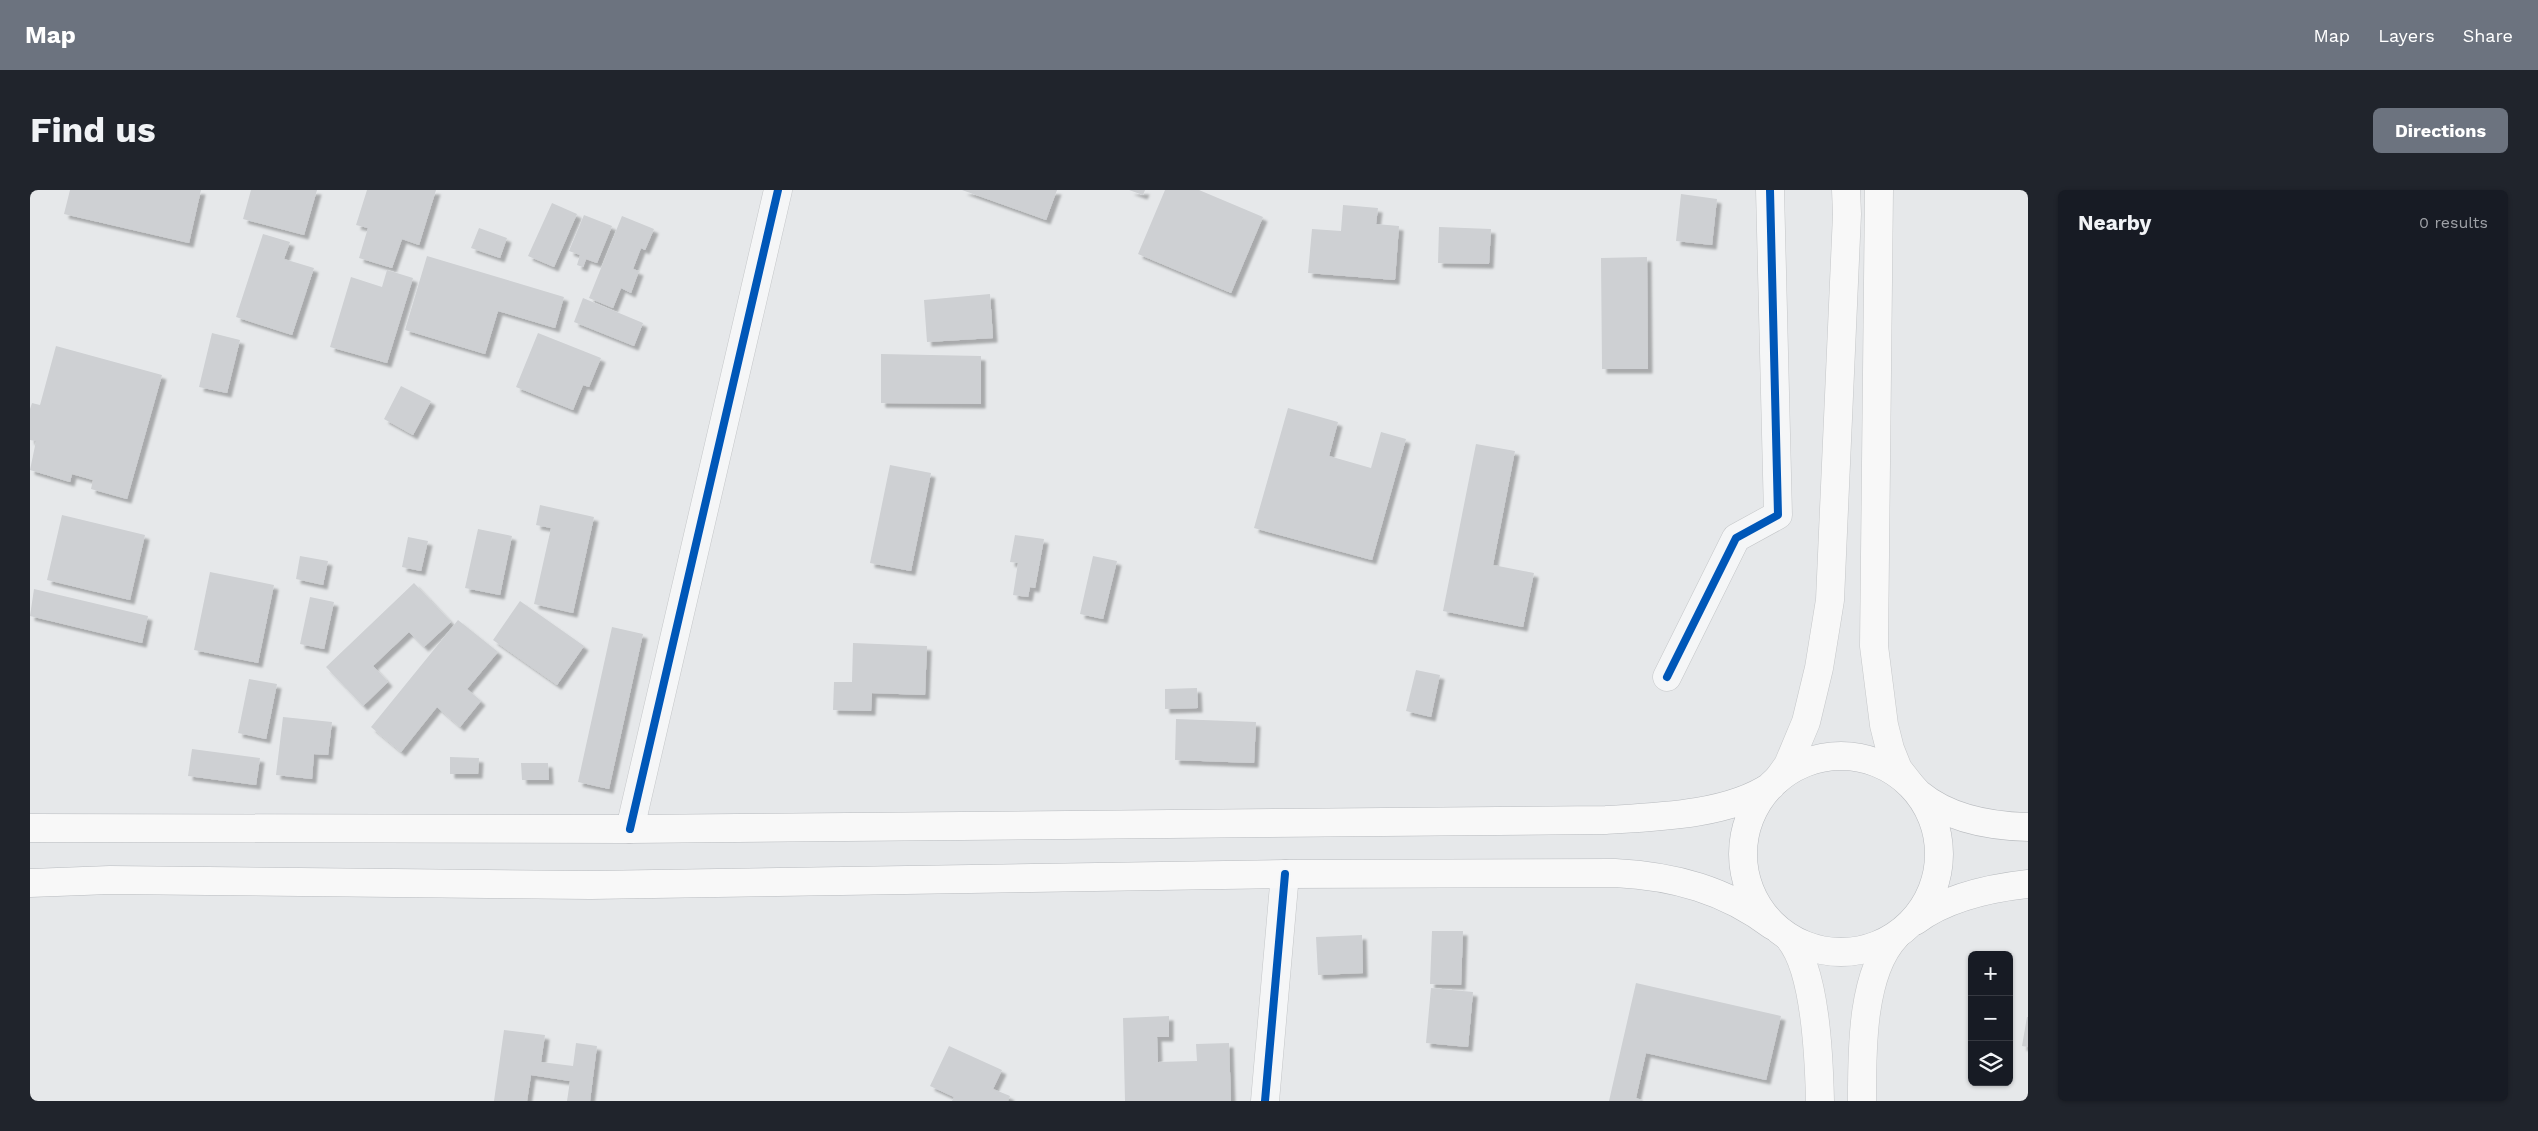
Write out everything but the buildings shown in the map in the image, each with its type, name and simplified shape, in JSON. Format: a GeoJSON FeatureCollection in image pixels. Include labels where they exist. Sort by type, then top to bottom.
{"type":"FeatureCollection","features":[{"type":"Feature","properties":{"kind":"main road"},"geometry":{"type":"LineString","coordinates":[[1820,1101],[1815,1030],[1809,991],[1797,948],[1760,910],[1750,892],[1744,872],[1742,851],[1753,811],[1792,758],[1806,722],[1819,668],[1830,600],[1847,234],[1846,190]]}},
{"type":"Feature","properties":{"kind":"main road"},"geometry":{"type":"LineString","coordinates":[[1862,1101],[1865,1031],[1872,984],[1886,946],[1918,915],[1930,897],[1937,877],[1939,857],[1938,836],[1932,816],[1898,768],[1890,749],[1884,725],[1874,646],[1879,190]]}},
{"type":"Feature","properties":{"kind":"main road"},"geometry":{"type":"LineString","coordinates":[[30,828],[630,829],[1606,820],[1700,810],[1743,800],[1795,767],[1814,759],[1834,756],[1855,756],[1874,761],[1893,770],[1942,810],[1993,824],[2028,827]]}},
{"type":"Feature","properties":{"kind":"main road"},"geometry":{"type":"LineString","coordinates":[[30,883],[110,880],[591,885],[1285,874],[1628,874],[1665,878],[1709,890],[1753,911],[1781,932],[1807,947],[1828,952],[1868,949],[1900,932],[1919,918],[1953,902],[2004,888],[2028,884]]}},
{"type":"Feature","properties":{"kind":"street"},"geometry":{"type":"LineString","coordinates":[[630,829],[778,190]]}},
{"type":"Feature","properties":{"kind":"street"},"geometry":{"type":"LineString","coordinates":[[1667,677],[1736,538],[1778,515],[1770,190]]}},
{"type":"Feature","properties":{"kind":"street"},"geometry":{"type":"LineString","coordinates":[[1264,1101],[1285,874]]}},
{"type":"Feature","properties":{"kind":"cycle path"},"geometry":{"type":"LineString","coordinates":[[630,829],[778,190]]}},
{"type":"Feature","properties":{"kind":"cycle path"},"geometry":{"type":"LineString","coordinates":[[1667,677],[1736,538],[1778,515],[1770,190]]}},
{"type":"Feature","properties":{"kind":"cycle path"},"geometry":{"type":"LineString","coordinates":[[1265,1101],[1285,874]]}}]}
